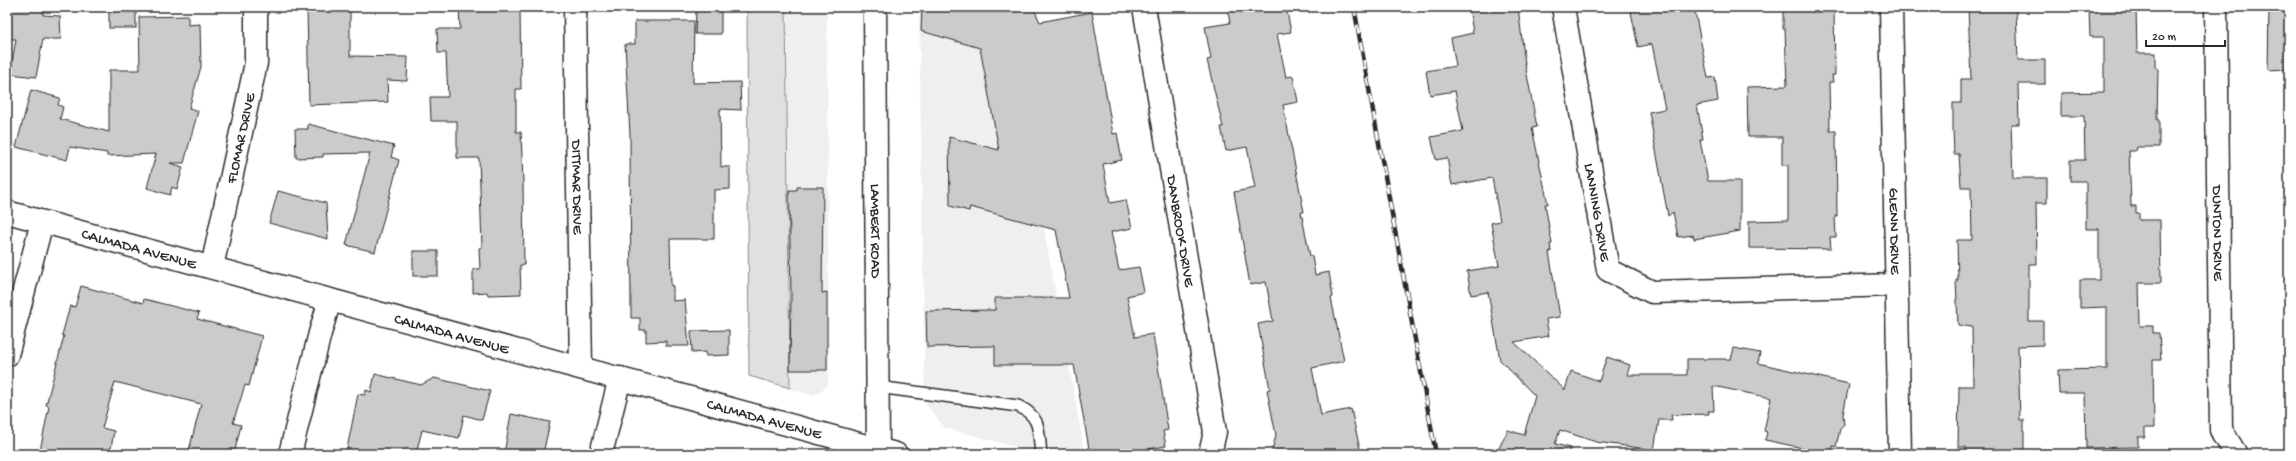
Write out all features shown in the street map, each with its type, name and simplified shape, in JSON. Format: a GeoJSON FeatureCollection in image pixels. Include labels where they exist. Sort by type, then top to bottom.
{"type":"FeatureCollection","features":[{"type":"Feature","properties":{"kind":"street","name":"FLOMAR DRIVE"},"geometry":{"type":"LineString","coordinates":[[212,267],[256,64],[256,7]]}},
{"type":"Feature","properties":{"kind":"street","name":"DITTMAR DRIVE"},"geometry":{"type":"LineString","coordinates":[[575,7],[581,367]]}},
{"type":"Feature","properties":{"kind":"street","name":"LAMBERT ROAD"},"geometry":{"type":"LineString","coordinates":[[875,7],[878,387],[884,453]]}},
{"type":"Feature","properties":{"kind":"street","name":"DANBROOK DRIVE"},"geometry":{"type":"LineString","coordinates":[[1144,7],[1215,432],[1210,454]]}},
{"type":"Feature","properties":{"kind":"street","name":"LANNING DRIVE"},"geometry":{"type":"LineString","coordinates":[[1563,7],[1608,270],[1652,292],[1896,285]]}},
{"type":"Feature","properties":{"kind":"street","name":"GLENN DRIVE"},"geometry":{"type":"LineString","coordinates":[[1890,7],[1900,454]]}},
{"type":"Feature","properties":{"kind":"street","name":"DUNTON DRIVE"},"geometry":{"type":"LineString","coordinates":[[2216,7],[2221,430],[2236,454]]}},
{"type":"Feature","properties":{"kind":"street","name":"CALMADA AVENUE"},"geometry":{"type":"LineString","coordinates":[[7,212],[581,367],[884,453]]}},
{"type":"Feature","properties":{"kind":"street"},"geometry":{"type":"LineString","coordinates":[[7,355],[42,222]]}},
{"type":"Feature","properties":{"kind":"street"},"geometry":{"type":"LineString","coordinates":[[290,454],[320,333],[330,300]]}},
{"type":"Feature","properties":{"kind":"street"},"geometry":{"type":"LineString","coordinates":[[601,454],[620,378]]}},
{"type":"Feature","properties":{"kind":"lane"},"geometry":{"type":"LineString","coordinates":[[878,387],[1018,406],[1030,412],[1037,420],[1041,454]]}},
{"type":"Feature","properties":{"kind":"shaded area"},"geometry":{"type":"Polygon","coordinates":[[[747,7],[786,7],[790,388],[749,376],[747,7]]]}},
{"type":"Feature","properties":{"kind":"shaded area"},"geometry":{"type":"Polygon","coordinates":[[[787,7],[827,7],[829,370],[828,384],[819,393],[812,395],[791,389],[787,7]]]}},
{"type":"Feature","properties":{"kind":"shaded area"},"geometry":{"type":"Polygon","coordinates":[[[919,7],[975,7],[1005,16],[1085,454],[1043,454],[945,428],[925,403],[919,7]]]}},
{"type":"Feature","properties":{"kind":"building"},"geometry":{"type":"Polygon","coordinates":[[[7,7],[43,7],[43,15],[60,16],[61,39],[43,39],[36,77],[10,74],[16,39],[7,39],[7,7]]]}},
{"type":"Feature","properties":{"kind":"building"},"geometry":{"type":"Polygon","coordinates":[[[109,7],[136,7],[136,28],[109,28],[109,7]]]}},
{"type":"Feature","properties":{"kind":"building"},"geometry":{"type":"Polygon","coordinates":[[[307,7],[350,7],[350,56],[408,57],[407,81],[387,80],[388,102],[309,105],[307,7]]]}},
{"type":"Feature","properties":{"kind":"building"},"geometry":{"type":"Polygon","coordinates":[[[459,7],[520,7],[521,89],[516,89],[516,132],[521,132],[523,182],[524,265],[520,265],[521,294],[488,295],[487,292],[473,293],[473,269],[480,269],[479,248],[482,247],[479,158],[457,158],[457,121],[431,121],[430,97],[448,97],[446,53],[438,53],[437,29],[460,29],[459,7]]]}},
{"type":"Feature","properties":{"kind":"building"},"geometry":{"type":"Polygon","coordinates":[[[922,7],[964,7],[979,11],[980,7],[1033,7],[1040,22],[1092,12],[1113,134],[1117,133],[1122,160],[1103,164],[1110,203],[1126,200],[1132,228],[1111,232],[1119,270],[1139,267],[1144,292],[1127,296],[1135,337],[1153,334],[1168,430],[1163,431],[1166,446],[1130,452],[1129,450],[1090,454],[1074,365],[995,365],[995,346],[927,347],[926,311],[995,310],[995,298],[1069,298],[1056,230],[970,207],[969,211],[950,206],[949,137],[999,150],[980,48],[921,31],[922,7]]]}},
{"type":"Feature","properties":{"kind":"building"},"geometry":{"type":"Polygon","coordinates":[[[1227,7],[1286,7],[1291,32],[1277,34],[1286,77],[1293,76],[1298,102],[1283,105],[1304,212],[1301,212],[1310,256],[1312,256],[1315,275],[1329,272],[1333,297],[1331,298],[1344,361],[1312,368],[1321,415],[1351,409],[1361,454],[1271,454],[1276,435],[1267,390],[1270,389],[1258,324],[1273,321],[1266,282],[1250,285],[1234,192],[1255,188],[1247,147],[1226,151],[1221,127],[1223,127],[1207,60],[1211,59],[1205,27],[1230,23],[1227,7]]]}},
{"type":"Feature","properties":{"kind":"building"},"geometry":{"type":"Polygon","coordinates":[[[1469,7],[1518,7],[1525,64],[1537,127],[1532,128],[1548,204],[1545,204],[1552,244],[1550,244],[1551,252],[1549,252],[1560,317],[1546,319],[1549,336],[1514,342],[1565,390],[1571,371],[1599,381],[1607,357],[1630,365],[1627,375],[1687,375],[1687,359],[1731,359],[1734,348],[1760,353],[1758,363],[1849,384],[1843,415],[1844,424],[1840,429],[1836,447],[1833,446],[1831,454],[1765,440],[1767,432],[1764,431],[1771,398],[1713,386],[1714,411],[1708,411],[1709,414],[1671,415],[1672,420],[1659,420],[1654,450],[1596,442],[1560,430],[1555,444],[1570,448],[1569,454],[1513,454],[1498,450],[1508,430],[1524,435],[1535,396],[1500,360],[1488,292],[1471,295],[1467,271],[1499,266],[1491,223],[1500,221],[1492,178],[1452,185],[1447,158],[1436,160],[1431,137],[1463,131],[1455,91],[1430,95],[1426,71],[1456,66],[1451,38],[1473,33],[1469,7]]]}},
{"type":"Feature","properties":{"kind":"building"},"geometry":{"type":"Polygon","coordinates":[[[1630,7],[1694,7],[1708,78],[1715,77],[1718,101],[1697,105],[1703,139],[1700,140],[1708,181],[1740,181],[1740,231],[1694,239],[1693,235],[1678,237],[1673,212],[1668,216],[1649,112],[1665,109],[1652,44],[1638,47],[1630,7]]]}},
{"type":"Feature","properties":{"kind":"building"},"geometry":{"type":"Polygon","coordinates":[[[1783,7],[1834,7],[1835,75],[1832,75],[1833,82],[1829,82],[1830,131],[1836,131],[1837,216],[1835,216],[1836,237],[1830,237],[1831,249],[1749,248],[1749,221],[1788,220],[1788,165],[1782,165],[1782,137],[1748,137],[1747,87],[1787,86],[1783,7]]]}},
{"type":"Feature","properties":{"kind":"building"},"geometry":{"type":"Polygon","coordinates":[[[1968,7],[2016,10],[2018,60],[2045,60],[2045,84],[2018,84],[2019,124],[2011,124],[2013,178],[2047,178],[2047,203],[2036,203],[2037,264],[2029,264],[2029,321],[2043,321],[2043,345],[2018,346],[2020,420],[2024,420],[2024,454],[1966,454],[1966,447],[1958,447],[1959,386],[1973,386],[1972,327],[1958,325],[1956,280],[1958,280],[1957,240],[1972,240],[1971,187],[1961,187],[1959,154],[1954,154],[1953,129],[1953,103],[1961,103],[1961,79],[1971,79],[1968,7]]]}},
{"type":"Feature","properties":{"kind":"building"},"geometry":{"type":"Polygon","coordinates":[[[2100,7],[2136,7],[2137,53],[2156,53],[2156,68],[2158,68],[2157,120],[2159,120],[2159,147],[2136,147],[2135,151],[2129,151],[2131,206],[2136,206],[2136,213],[2139,213],[2139,220],[2160,220],[2161,283],[2139,283],[2140,326],[2153,326],[2153,333],[2159,333],[2161,360],[2153,360],[2154,428],[2145,428],[2145,437],[2138,437],[2138,447],[2086,448],[2085,393],[2059,393],[2058,370],[2107,369],[2107,307],[2080,308],[2080,280],[2099,280],[2099,229],[2086,229],[2086,181],[2070,181],[2070,160],[2085,160],[2084,116],[2061,116],[2061,93],[2104,92],[2104,37],[2090,37],[2089,10],[2100,9],[2100,7]]]}},
{"type":"Feature","properties":{"kind":"building"},"geometry":{"type":"Polygon","coordinates":[[[2269,7],[2289,7],[2289,69],[2268,70],[2269,7]]]}},
{"type":"Feature","properties":{"kind":"building"},"geometry":{"type":"Polygon","coordinates":[[[696,10],[721,11],[721,34],[695,34],[696,10]]]}},
{"type":"Feature","properties":{"kind":"building"},"geometry":{"type":"Polygon","coordinates":[[[188,16],[188,25],[200,24],[201,67],[189,108],[198,111],[184,163],[170,163],[183,167],[177,189],[172,187],[170,195],[147,188],[156,154],[107,156],[107,153],[70,147],[67,160],[16,147],[31,90],[60,98],[58,105],[63,107],[60,119],[109,132],[109,70],[140,70],[139,17],[188,16]]]}},
{"type":"Feature","properties":{"kind":"building"},"geometry":{"type":"Polygon","coordinates":[[[635,21],[694,21],[693,83],[740,82],[741,110],[720,109],[721,167],[730,167],[730,189],[714,190],[714,239],[670,239],[671,286],[673,286],[673,301],[685,300],[689,346],[666,346],[666,341],[646,342],[646,330],[640,330],[640,318],[631,318],[630,135],[625,44],[635,44],[635,21]]]}},
{"type":"Feature","properties":{"kind":"building"},"geometry":{"type":"Polygon","coordinates":[[[308,124],[394,146],[391,157],[399,160],[375,252],[346,245],[370,153],[323,154],[323,157],[296,158],[295,129],[308,129],[308,124]]]}},
{"type":"Feature","properties":{"kind":"building"},"geometry":{"type":"Polygon","coordinates":[[[797,187],[823,187],[822,293],[827,292],[827,370],[790,370],[791,293],[789,190],[797,190],[797,187]]]}},
{"type":"Feature","properties":{"kind":"building"},"geometry":{"type":"Polygon","coordinates":[[[278,191],[326,203],[328,239],[269,223],[278,191]]]}},
{"type":"Feature","properties":{"kind":"building"},"geometry":{"type":"Polygon","coordinates":[[[413,251],[438,251],[438,276],[413,276],[413,251]]]}},
{"type":"Feature","properties":{"kind":"building"},"geometry":{"type":"Polygon","coordinates":[[[81,286],[143,303],[144,299],[199,313],[197,319],[262,336],[249,386],[245,385],[233,423],[241,425],[234,454],[188,454],[201,404],[115,382],[102,428],[114,431],[110,454],[58,454],[40,451],[49,406],[46,405],[64,336],[62,335],[70,306],[75,307],[81,286]]]}},
{"type":"Feature","properties":{"kind":"building"},"geometry":{"type":"Polygon","coordinates":[[[729,330],[729,355],[706,356],[705,352],[692,353],[691,331],[729,330]]]}},
{"type":"Feature","properties":{"kind":"building"},"geometry":{"type":"Polygon","coordinates":[[[375,374],[421,385],[434,378],[490,391],[482,420],[464,415],[459,438],[422,430],[416,454],[346,454],[358,394],[365,395],[366,390],[371,392],[375,374]]]}},
{"type":"Feature","properties":{"kind":"building"},"geometry":{"type":"Polygon","coordinates":[[[511,414],[550,422],[543,454],[504,454],[511,414]]]}},
{"type":"Feature","properties":{"kind":"railway"},"geometry":{"type":"LineString","coordinates":[[1354,7],[1436,454]]}}]}
